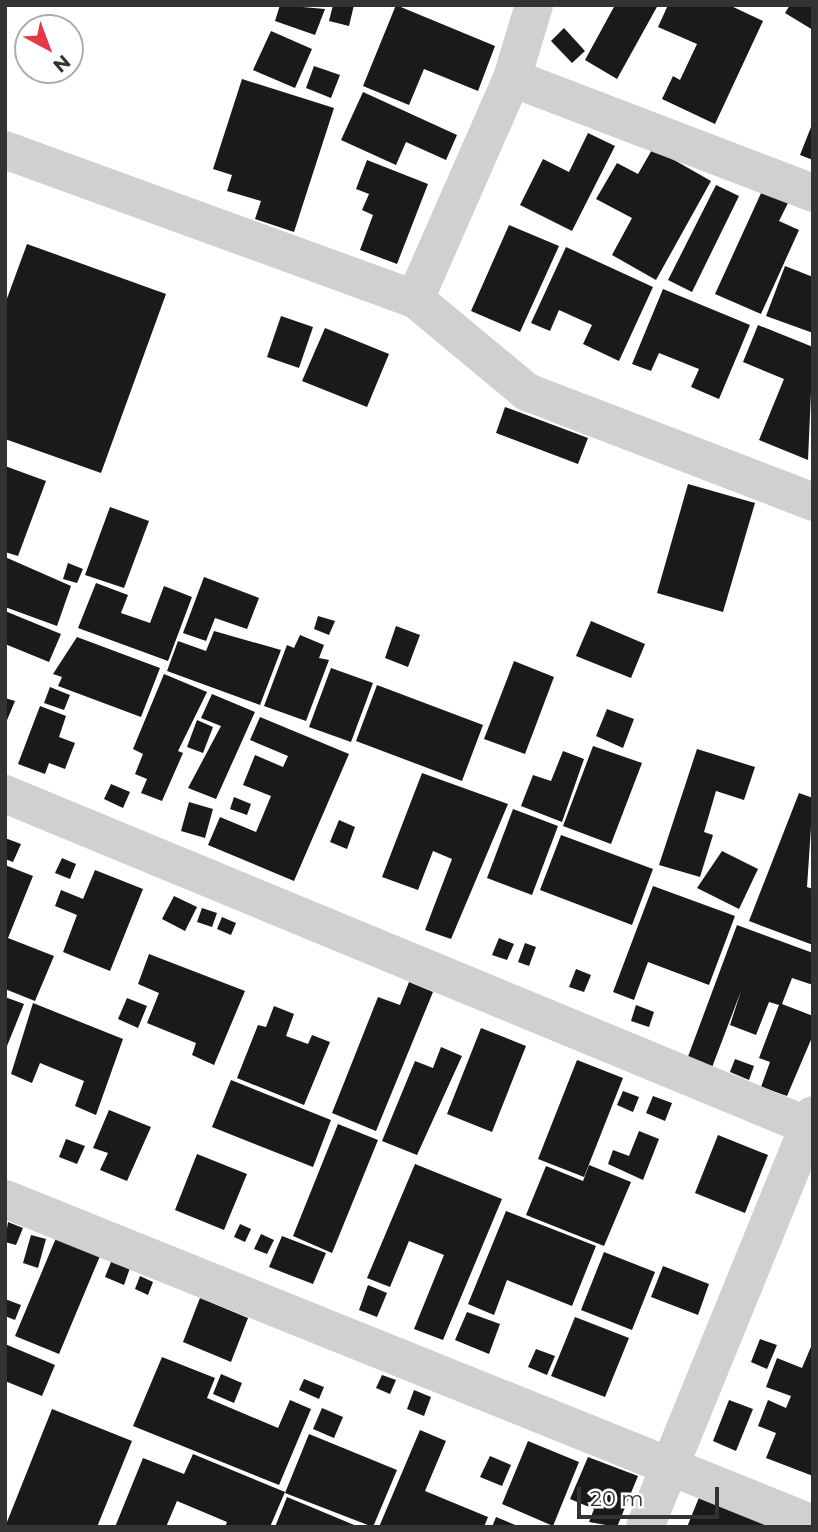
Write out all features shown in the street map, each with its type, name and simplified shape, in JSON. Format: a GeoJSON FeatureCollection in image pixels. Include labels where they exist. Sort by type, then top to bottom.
{"type":"FeatureCollection","features":[{"type":"Feature","properties":{"kind":"street"},"geometry":{"type":"LineString","coordinates":[[415,299],[512,78],[534,5]]}},
{"type":"Feature","properties":{"kind":"street"},"geometry":{"type":"LineString","coordinates":[[512,78],[813,193]]}},
{"type":"Feature","properties":{"kind":"street"},"geometry":{"type":"LineString","coordinates":[[5,150],[415,299],[527,392],[813,502]]}},
{"type":"Feature","properties":{"kind":"street"},"geometry":{"type":"LineString","coordinates":[[5,794],[811,1123],[645,1527]]}},
{"type":"Feature","properties":{"kind":"street"},"geometry":{"type":"LineString","coordinates":[[5,1199],[670,1470],[813,1524]]}},
{"type":"Feature","properties":{"kind":"building"},"geometry":{"type":"Polygon","coordinates":[[[280,5],[325,9],[315,35],[275,21],[280,5]]]}},
{"type":"Feature","properties":{"kind":"building"},"geometry":{"type":"Polygon","coordinates":[[[333,5],[354,5],[349,26],[329,21],[333,5]]]}},
{"type":"Feature","properties":{"kind":"building"},"geometry":{"type":"Polygon","coordinates":[[[396,5],[495,46],[478,91],[424,69],[409,105],[363,86],[396,5]]]}},
{"type":"Feature","properties":{"kind":"building"},"geometry":{"type":"Polygon","coordinates":[[[615,5],[658,5],[617,79],[585,60],[615,5]]]}},
{"type":"Feature","properties":{"kind":"building"},"geometry":{"type":"Polygon","coordinates":[[[668,5],[729,5],[763,21],[715,124],[662,99],[673,76],[680,80],[697,44],[658,27],[668,5]]]}},
{"type":"Feature","properties":{"kind":"building"},"geometry":{"type":"Polygon","coordinates":[[[790,5],[813,5],[813,30],[785,13],[790,5]]]}},
{"type":"Feature","properties":{"kind":"building"},"geometry":{"type":"Polygon","coordinates":[[[564,28],[585,51],[572,63],[551,41],[564,28]]]}},
{"type":"Feature","properties":{"kind":"building"},"geometry":{"type":"Polygon","coordinates":[[[271,31],[312,49],[295,88],[253,70],[271,31]]]}},
{"type":"Feature","properties":{"kind":"building"},"geometry":{"type":"Polygon","coordinates":[[[314,66],[340,75],[331,98],[306,88],[314,66]]]}},
{"type":"Feature","properties":{"kind":"building"},"geometry":{"type":"Polygon","coordinates":[[[242,79],[334,108],[294,232],[255,219],[261,201],[227,191],[232,175],[213,169],[242,79]]]}},
{"type":"Feature","properties":{"kind":"building"},"geometry":{"type":"Polygon","coordinates":[[[363,92],[457,135],[446,160],[406,142],[396,165],[341,140],[363,92]]]}},
{"type":"Feature","properties":{"kind":"building"},"geometry":{"type":"Polygon","coordinates":[[[813,122],[813,160],[800,155],[813,122]]]}},
{"type":"Feature","properties":{"kind":"building"},"geometry":{"type":"Polygon","coordinates":[[[588,133],[615,146],[572,231],[520,205],[543,159],[569,172],[588,133]]]}},
{"type":"Feature","properties":{"kind":"building"},"geometry":{"type":"Polygon","coordinates":[[[653,148],[711,181],[656,280],[612,255],[632,218],[596,199],[617,163],[638,174],[653,148]]]}},
{"type":"Feature","properties":{"kind":"building"},"geometry":{"type":"Polygon","coordinates":[[[367,160],[428,184],[397,264],[360,250],[373,215],[362,210],[369,194],[356,189],[367,160]]]}},
{"type":"Feature","properties":{"kind":"building"},"geometry":{"type":"Polygon","coordinates":[[[716,185],[739,196],[692,292],[668,280],[716,185]]]}},
{"type":"Feature","properties":{"kind":"building"},"geometry":{"type":"Polygon","coordinates":[[[762,191],[788,203],[779,221],[799,230],[761,314],[715,294],[762,191]]]}},
{"type":"Feature","properties":{"kind":"building"},"geometry":{"type":"Polygon","coordinates":[[[509,225],[559,246],[520,332],[471,311],[509,225]]]}},
{"type":"Feature","properties":{"kind":"building"},"geometry":{"type":"Polygon","coordinates":[[[27,244],[166,294],[101,473],[5,439],[5,304],[27,244]]]}},
{"type":"Feature","properties":{"kind":"building"},"geometry":{"type":"Polygon","coordinates":[[[566,247],[653,287],[619,361],[583,344],[592,325],[559,310],[550,331],[531,323],[566,247]]]}},
{"type":"Feature","properties":{"kind":"building"},"geometry":{"type":"Polygon","coordinates":[[[785,266],[813,277],[813,333],[766,316],[785,266]]]}},
{"type":"Feature","properties":{"kind":"building"},"geometry":{"type":"Polygon","coordinates":[[[663,289],[750,325],[719,399],[691,387],[699,369],[659,353],[651,371],[632,364],[663,289]]]}},
{"type":"Feature","properties":{"kind":"building"},"geometry":{"type":"Polygon","coordinates":[[[281,316],[313,327],[299,368],[267,357],[281,316]]]}},
{"type":"Feature","properties":{"kind":"building"},"geometry":{"type":"Polygon","coordinates":[[[758,325],[813,347],[808,460],[759,440],[784,379],[743,362],[758,325]]]}},
{"type":"Feature","properties":{"kind":"building"},"geometry":{"type":"Polygon","coordinates":[[[325,328],[389,354],[367,407],[302,381],[325,328]]]}},
{"type":"Feature","properties":{"kind":"building"},"geometry":{"type":"Polygon","coordinates":[[[505,407],[588,438],[578,464],[496,433],[505,407]]]}},
{"type":"Feature","properties":{"kind":"building"},"geometry":{"type":"Polygon","coordinates":[[[5,466],[46,481],[18,556],[5,552],[5,466]]]}},
{"type":"Feature","properties":{"kind":"building"},"geometry":{"type":"Polygon","coordinates":[[[688,484],[755,503],[723,612],[657,593],[688,484]]]}},
{"type":"Feature","properties":{"kind":"building"},"geometry":{"type":"Polygon","coordinates":[[[110,507],[149,521],[124,588],[85,575],[110,507]]]}},
{"type":"Feature","properties":{"kind":"building"},"geometry":{"type":"Polygon","coordinates":[[[5,557],[71,586],[57,626],[5,607],[5,557]]]}},
{"type":"Feature","properties":{"kind":"building"},"geometry":{"type":"Polygon","coordinates":[[[68,563],[83,569],[77,583],[63,579],[68,563]]]}},
{"type":"Feature","properties":{"kind":"building"},"geometry":{"type":"Polygon","coordinates":[[[204,577],[259,598],[247,629],[215,618],[206,641],[183,633],[204,577]]]}},
{"type":"Feature","properties":{"kind":"building"},"geometry":{"type":"Polygon","coordinates":[[[96,583],[128,595],[121,613],[150,623],[164,586],[192,597],[168,661],[78,628],[96,583]]]}},
{"type":"Feature","properties":{"kind":"building"},"geometry":{"type":"Polygon","coordinates":[[[5,611],[61,634],[49,662],[5,644],[5,611]]]}},
{"type":"Feature","properties":{"kind":"building"},"geometry":{"type":"Polygon","coordinates":[[[318,616],[335,621],[329,635],[314,629],[318,616]]]}},
{"type":"Feature","properties":{"kind":"building"},"geometry":{"type":"Polygon","coordinates":[[[591,621],[645,644],[631,678],[576,656],[591,621]]]}},
{"type":"Feature","properties":{"kind":"building"},"geometry":{"type":"Polygon","coordinates":[[[396,626],[420,635],[408,667],[385,658],[396,626]]]}},
{"type":"Feature","properties":{"kind":"building"},"geometry":{"type":"Polygon","coordinates":[[[214,631],[281,650],[260,705],[167,671],[178,641],[206,651],[214,631]]]}},
{"type":"Feature","properties":{"kind":"building"},"geometry":{"type":"Polygon","coordinates":[[[300,635],[324,645],[319,658],[329,660],[306,721],[264,706],[287,645],[294,648],[300,635]]]}},
{"type":"Feature","properties":{"kind":"building"},"geometry":{"type":"Polygon","coordinates":[[[77,637],[160,668],[141,717],[58,686],[62,677],[53,674],[77,637]]]}},
{"type":"Feature","properties":{"kind":"building"},"geometry":{"type":"Polygon","coordinates":[[[514,661],[554,677],[525,754],[484,739],[514,661]]]}},
{"type":"Feature","properties":{"kind":"building"},"geometry":{"type":"Polygon","coordinates":[[[331,668],[373,683],[351,742],[309,727],[331,668]]]}},
{"type":"Feature","properties":{"kind":"building"},"geometry":{"type":"Polygon","coordinates":[[[164,674],[207,692],[178,751],[183,753],[162,801],[141,793],[147,779],[135,774],[143,754],[133,749],[164,674]]]}},
{"type":"Feature","properties":{"kind":"building"},"geometry":{"type":"Polygon","coordinates":[[[377,685],[483,725],[462,781],[356,741],[377,685]]]}},
{"type":"Feature","properties":{"kind":"building"},"geometry":{"type":"Polygon","coordinates":[[[50,687],[70,695],[64,710],[44,703],[50,687]]]}},
{"type":"Feature","properties":{"kind":"building"},"geometry":{"type":"Polygon","coordinates":[[[212,694],[255,712],[216,799],[188,788],[221,726],[201,718],[212,694]]]}},
{"type":"Feature","properties":{"kind":"building"},"geometry":{"type":"Polygon","coordinates":[[[5,698],[15,701],[5,725],[5,698]]]}},
{"type":"Feature","properties":{"kind":"building"},"geometry":{"type":"Polygon","coordinates":[[[40,706],[66,716],[59,737],[75,743],[65,769],[49,763],[45,774],[18,764],[40,706]]]}},
{"type":"Feature","properties":{"kind":"building"},"geometry":{"type":"Polygon","coordinates":[[[607,709],[634,719],[623,748],[596,736],[607,709]]]}},
{"type":"Feature","properties":{"kind":"building"},"geometry":{"type":"Polygon","coordinates":[[[260,717],[349,754],[294,881],[208,845],[220,817],[256,832],[271,796],[243,785],[255,755],[283,767],[288,756],[250,740],[260,717]]]}},
{"type":"Feature","properties":{"kind":"building"},"geometry":{"type":"Polygon","coordinates":[[[197,720],[213,727],[203,753],[187,747],[197,720]]]}},
{"type":"Feature","properties":{"kind":"building"},"geometry":{"type":"Polygon","coordinates":[[[593,746],[642,763],[611,844],[563,826],[593,746]]]}},
{"type":"Feature","properties":{"kind":"building"},"geometry":{"type":"Polygon","coordinates":[[[697,749],[755,767],[744,800],[716,791],[704,832],[713,835],[700,877],[659,865],[697,749]]]}},
{"type":"Feature","properties":{"kind":"building"},"geometry":{"type":"Polygon","coordinates":[[[563,751],[584,759],[562,822],[521,806],[533,775],[551,781],[563,751]]]}},
{"type":"Feature","properties":{"kind":"building"},"geometry":{"type":"Polygon","coordinates":[[[422,773],[508,804],[451,939],[425,930],[452,859],[433,851],[418,890],[382,877],[422,773]]]}},
{"type":"Feature","properties":{"kind":"building"},"geometry":{"type":"Polygon","coordinates":[[[111,784],[130,792],[123,808],[104,799],[111,784]]]}},
{"type":"Feature","properties":{"kind":"building"},"geometry":{"type":"Polygon","coordinates":[[[799,793],[813,798],[807,887],[813,889],[813,945],[749,921],[799,793]]]}},
{"type":"Feature","properties":{"kind":"building"},"geometry":{"type":"Polygon","coordinates":[[[234,797],[251,804],[247,815],[230,809],[234,797]]]}},
{"type":"Feature","properties":{"kind":"building"},"geometry":{"type":"Polygon","coordinates":[[[189,802],[213,809],[205,838],[181,831],[189,802]]]}},
{"type":"Feature","properties":{"kind":"building"},"geometry":{"type":"Polygon","coordinates":[[[513,809],[558,826],[532,895],[487,878],[513,809]]]}},
{"type":"Feature","properties":{"kind":"building"},"geometry":{"type":"Polygon","coordinates":[[[339,820],[355,827],[347,849],[330,842],[339,820]]]}},
{"type":"Feature","properties":{"kind":"building"},"geometry":{"type":"Polygon","coordinates":[[[561,835],[653,869],[632,925],[540,890],[561,835]]]}},
{"type":"Feature","properties":{"kind":"building"},"geometry":{"type":"Polygon","coordinates":[[[5,838],[21,844],[13,862],[5,859],[5,838]]]}},
{"type":"Feature","properties":{"kind":"building"},"geometry":{"type":"Polygon","coordinates":[[[722,851],[758,869],[739,909],[697,888],[722,851]]]}},
{"type":"Feature","properties":{"kind":"building"},"geometry":{"type":"Polygon","coordinates":[[[62,858],[76,864],[70,879],[55,873],[62,858]]]}},
{"type":"Feature","properties":{"kind":"building"},"geometry":{"type":"Polygon","coordinates":[[[5,865],[33,876],[8,938],[54,956],[35,1001],[5,989],[5,865]]]}},
{"type":"Feature","properties":{"kind":"building"},"geometry":{"type":"Polygon","coordinates":[[[95,870],[143,889],[110,971],[63,952],[77,915],[55,906],[61,890],[83,899],[95,870]]]}},
{"type":"Feature","properties":{"kind":"building"},"geometry":{"type":"Polygon","coordinates":[[[653,886],[735,916],[709,985],[648,962],[634,1000],[613,992],[653,886]]]}},
{"type":"Feature","properties":{"kind":"building"},"geometry":{"type":"Polygon","coordinates":[[[174,896],[197,907],[185,931],[162,919],[174,896]]]}},
{"type":"Feature","properties":{"kind":"building"},"geometry":{"type":"Polygon","coordinates":[[[202,908],[217,913],[212,927],[197,922],[202,908]]]}},
{"type":"Feature","properties":{"kind":"building"},"geometry":{"type":"Polygon","coordinates":[[[222,917],[236,923],[231,935],[217,929],[222,917]]]}},
{"type":"Feature","properties":{"kind":"building"},"geometry":{"type":"Polygon","coordinates":[[[737,925],[813,953],[813,985],[792,978],[782,1004],[813,1016],[813,1035],[787,1096],[761,1087],[770,1062],[759,1058],[779,1005],[769,1002],[756,1035],[730,1025],[741,991],[711,1070],[686,1062],[737,925]]]}},
{"type":"Feature","properties":{"kind":"building"},"geometry":{"type":"Polygon","coordinates":[[[499,938],[514,944],[507,960],[492,955],[499,938]]]}},
{"type":"Feature","properties":{"kind":"building"},"geometry":{"type":"Polygon","coordinates":[[[525,943],[536,947],[529,966],[518,962],[525,943]]]}},
{"type":"Feature","properties":{"kind":"building"},"geometry":{"type":"Polygon","coordinates":[[[149,954],[245,991],[214,1065],[192,1055],[196,1043],[147,1023],[159,993],[138,984],[149,954]]]}},
{"type":"Feature","properties":{"kind":"building"},"geometry":{"type":"Polygon","coordinates":[[[576,969],[591,975],[584,992],[569,987],[576,969]]]}},
{"type":"Feature","properties":{"kind":"building"},"geometry":{"type":"Polygon","coordinates":[[[409,982],[433,992],[376,1131],[332,1113],[378,997],[400,1005],[409,982]]]}},
{"type":"Feature","properties":{"kind":"building"},"geometry":{"type":"Polygon","coordinates":[[[5,997],[24,1004],[5,1051],[5,997]]]}},
{"type":"Feature","properties":{"kind":"building"},"geometry":{"type":"Polygon","coordinates":[[[127,998],[147,1006],[138,1028],[118,1019],[127,998]]]}},
{"type":"Feature","properties":{"kind":"building"},"geometry":{"type":"Polygon","coordinates":[[[33,1003],[123,1039],[96,1115],[75,1106],[84,1081],[40,1063],[32,1083],[11,1074],[33,1003]]]}},
{"type":"Feature","properties":{"kind":"building"},"geometry":{"type":"Polygon","coordinates":[[[636,1005],[654,1012],[649,1027],[631,1021],[636,1005]]]}},
{"type":"Feature","properties":{"kind":"building"},"geometry":{"type":"Polygon","coordinates":[[[274,1006],[294,1014],[286,1036],[308,1044],[312,1035],[330,1042],[304,1105],[237,1078],[258,1025],[266,1027],[274,1006]]]}},
{"type":"Feature","properties":{"kind":"building"},"geometry":{"type":"Polygon","coordinates":[[[481,1028],[526,1046],[492,1132],[447,1114],[481,1028]]]}},
{"type":"Feature","properties":{"kind":"building"},"geometry":{"type":"Polygon","coordinates":[[[441,1047],[462,1056],[417,1155],[382,1141],[415,1061],[433,1068],[441,1047]]]}},
{"type":"Feature","properties":{"kind":"building"},"geometry":{"type":"Polygon","coordinates":[[[735,1059],[754,1066],[749,1080],[730,1072],[735,1059]]]}},
{"type":"Feature","properties":{"kind":"building"},"geometry":{"type":"Polygon","coordinates":[[[577,1060],[623,1078],[584,1177],[538,1159],[577,1060]]]}},
{"type":"Feature","properties":{"kind":"building"},"geometry":{"type":"Polygon","coordinates":[[[231,1080],[331,1120],[313,1167],[212,1127],[231,1080]]]}},
{"type":"Feature","properties":{"kind":"building"},"geometry":{"type":"Polygon","coordinates":[[[623,1091],[639,1097],[633,1112],[617,1105],[623,1091]]]}},
{"type":"Feature","properties":{"kind":"building"},"geometry":{"type":"Polygon","coordinates":[[[653,1096],[672,1103],[665,1121],[646,1113],[653,1096]]]}},
{"type":"Feature","properties":{"kind":"building"},"geometry":{"type":"Polygon","coordinates":[[[109,1110],[151,1127],[127,1181],[100,1170],[108,1153],[93,1148],[109,1110]]]}},
{"type":"Feature","properties":{"kind":"building"},"geometry":{"type":"Polygon","coordinates":[[[338,1124],[378,1140],[332,1253],[293,1236],[338,1124]]]}},
{"type":"Feature","properties":{"kind":"building"},"geometry":{"type":"Polygon","coordinates":[[[639,1131],[659,1139],[643,1180],[608,1164],[613,1150],[629,1156],[639,1131]]]}},
{"type":"Feature","properties":{"kind":"building"},"geometry":{"type":"Polygon","coordinates":[[[718,1135],[768,1155],[745,1213],[695,1193],[718,1135]]]}},
{"type":"Feature","properties":{"kind":"building"},"geometry":{"type":"Polygon","coordinates":[[[66,1139],[85,1146],[77,1164],[59,1157],[66,1139]]]}},
{"type":"Feature","properties":{"kind":"building"},"geometry":{"type":"Polygon","coordinates":[[[197,1154],[247,1174],[224,1230],[175,1210],[197,1154]]]}},
{"type":"Feature","properties":{"kind":"building"},"geometry":{"type":"Polygon","coordinates":[[[415,1164],[502,1199],[443,1340],[414,1329],[444,1255],[409,1241],[390,1287],[367,1278],[415,1164]]]}},
{"type":"Feature","properties":{"kind":"building"},"geometry":{"type":"Polygon","coordinates":[[[589,1165],[631,1182],[604,1246],[526,1215],[546,1166],[583,1181],[589,1165]]]}},
{"type":"Feature","properties":{"kind":"building"},"geometry":{"type":"Polygon","coordinates":[[[506,1211],[596,1246],[572,1306],[507,1280],[494,1315],[468,1304],[506,1211]]]}},
{"type":"Feature","properties":{"kind":"building"},"geometry":{"type":"Polygon","coordinates":[[[8,1222],[23,1228],[16,1245],[5,1242],[8,1222]]]}},
{"type":"Feature","properties":{"kind":"building"},"geometry":{"type":"Polygon","coordinates":[[[240,1224],[251,1229],[245,1242],[234,1237],[240,1224]]]}},
{"type":"Feature","properties":{"kind":"building"},"geometry":{"type":"Polygon","coordinates":[[[261,1234],[274,1240],[267,1254],[254,1249],[261,1234]]]}},
{"type":"Feature","properties":{"kind":"building"},"geometry":{"type":"Polygon","coordinates":[[[31,1235],[46,1239],[38,1268],[23,1263],[31,1235]]]}},
{"type":"Feature","properties":{"kind":"building"},"geometry":{"type":"Polygon","coordinates":[[[282,1236],[326,1253],[313,1284],[269,1267],[282,1236]]]}},
{"type":"Feature","properties":{"kind":"building"},"geometry":{"type":"Polygon","coordinates":[[[56,1238],[100,1256],[59,1354],[15,1336],[56,1238]]]}},
{"type":"Feature","properties":{"kind":"building"},"geometry":{"type":"Polygon","coordinates":[[[604,1252],[655,1272],[632,1330],[581,1310],[604,1252]]]}},
{"type":"Feature","properties":{"kind":"building"},"geometry":{"type":"Polygon","coordinates":[[[113,1257],[131,1265],[124,1285],[105,1277],[113,1257]]]}},
{"type":"Feature","properties":{"kind":"building"},"geometry":{"type":"Polygon","coordinates":[[[663,1266],[709,1284],[698,1315],[651,1297],[663,1266]]]}},
{"type":"Feature","properties":{"kind":"building"},"geometry":{"type":"Polygon","coordinates":[[[140,1276],[153,1282],[148,1295],[135,1289],[140,1276]]]}},
{"type":"Feature","properties":{"kind":"building"},"geometry":{"type":"Polygon","coordinates":[[[368,1285],[387,1293],[377,1317],[359,1310],[368,1285]]]}},
{"type":"Feature","properties":{"kind":"building"},"geometry":{"type":"Polygon","coordinates":[[[200,1298],[248,1318],[231,1362],[183,1342],[200,1298]]]}},
{"type":"Feature","properties":{"kind":"building"},"geometry":{"type":"Polygon","coordinates":[[[5,1299],[21,1305],[15,1320],[5,1316],[5,1299]]]}},
{"type":"Feature","properties":{"kind":"building"},"geometry":{"type":"Polygon","coordinates":[[[467,1312],[500,1324],[489,1354],[455,1340],[467,1312]]]}},
{"type":"Feature","properties":{"kind":"building"},"geometry":{"type":"Polygon","coordinates":[[[575,1317],[629,1338],[605,1397],[551,1376],[575,1317]]]}},
{"type":"Feature","properties":{"kind":"building"},"geometry":{"type":"Polygon","coordinates":[[[760,1339],[777,1345],[767,1369],[751,1362],[760,1339]]]}},
{"type":"Feature","properties":{"kind":"building"},"geometry":{"type":"Polygon","coordinates":[[[813,1342],[813,1476],[766,1458],[776,1433],[758,1426],[768,1400],[786,1408],[791,1396],[766,1387],[777,1358],[802,1368],[813,1342]]]}},
{"type":"Feature","properties":{"kind":"building"},"geometry":{"type":"Polygon","coordinates":[[[5,1344],[55,1365],[42,1396],[5,1381],[5,1344]]]}},
{"type":"Feature","properties":{"kind":"building"},"geometry":{"type":"Polygon","coordinates":[[[536,1349],[555,1356],[547,1375],[528,1367],[536,1349]]]}},
{"type":"Feature","properties":{"kind":"building"},"geometry":{"type":"Polygon","coordinates":[[[162,1357],[215,1378],[207,1398],[278,1428],[290,1400],[311,1409],[279,1485],[133,1426],[162,1357]]]}},
{"type":"Feature","properties":{"kind":"building"},"geometry":{"type":"Polygon","coordinates":[[[221,1374],[242,1383],[234,1403],[213,1394],[221,1374]]]}},
{"type":"Feature","properties":{"kind":"building"},"geometry":{"type":"Polygon","coordinates":[[[382,1375],[396,1380],[390,1394],[376,1388],[382,1375]]]}},
{"type":"Feature","properties":{"kind":"building"},"geometry":{"type":"Polygon","coordinates":[[[304,1379],[324,1387],[319,1399],[299,1390],[304,1379]]]}},
{"type":"Feature","properties":{"kind":"building"},"geometry":{"type":"Polygon","coordinates":[[[414,1390],[431,1397],[424,1416],[407,1409],[414,1390]]]}},
{"type":"Feature","properties":{"kind":"building"},"geometry":{"type":"Polygon","coordinates":[[[729,1400],[753,1409],[736,1451],[713,1441],[729,1400]]]}},
{"type":"Feature","properties":{"kind":"building"},"geometry":{"type":"Polygon","coordinates":[[[322,1408],[343,1417],[334,1438],[313,1429],[322,1408]]]}},
{"type":"Feature","properties":{"kind":"building"},"geometry":{"type":"Polygon","coordinates":[[[52,1409],[132,1441],[97,1527],[5,1527],[52,1409]]]}},
{"type":"Feature","properties":{"kind":"building"},"geometry":{"type":"Polygon","coordinates":[[[420,1430],[446,1441],[425,1491],[488,1517],[484,1527],[379,1527],[420,1430]]]}},
{"type":"Feature","properties":{"kind":"building"},"geometry":{"type":"Polygon","coordinates":[[[309,1434],[397,1470],[373,1527],[285,1493],[309,1434]]]}},
{"type":"Feature","properties":{"kind":"building"},"geometry":{"type":"Polygon","coordinates":[[[528,1441],[579,1462],[553,1526],[502,1504],[528,1441]]]}},
{"type":"Feature","properties":{"kind":"building"},"geometry":{"type":"Polygon","coordinates":[[[193,1454],[285,1492],[270,1527],[225,1527],[227,1522],[177,1501],[166,1527],[115,1527],[143,1458],[184,1474],[193,1454]]]}},
{"type":"Feature","properties":{"kind":"building"},"geometry":{"type":"Polygon","coordinates":[[[490,1456],[511,1465],[502,1486],[480,1477],[490,1456]]]}},
{"type":"Feature","properties":{"kind":"building"},"geometry":{"type":"Polygon","coordinates":[[[588,1457],[638,1476],[617,1527],[589,1522],[594,1509],[570,1499],[588,1457]]]}},
{"type":"Feature","properties":{"kind":"building"},"geometry":{"type":"Polygon","coordinates":[[[700,1495],[776,1527],[687,1527],[700,1495]]]}},
{"type":"Feature","properties":{"kind":"building"},"geometry":{"type":"Polygon","coordinates":[[[287,1497],[359,1527],[275,1527],[287,1497]]]}},
{"type":"Feature","properties":{"kind":"building"},"geometry":{"type":"Polygon","coordinates":[[[496,1517],[520,1527],[492,1527],[496,1517]]]}}]}
